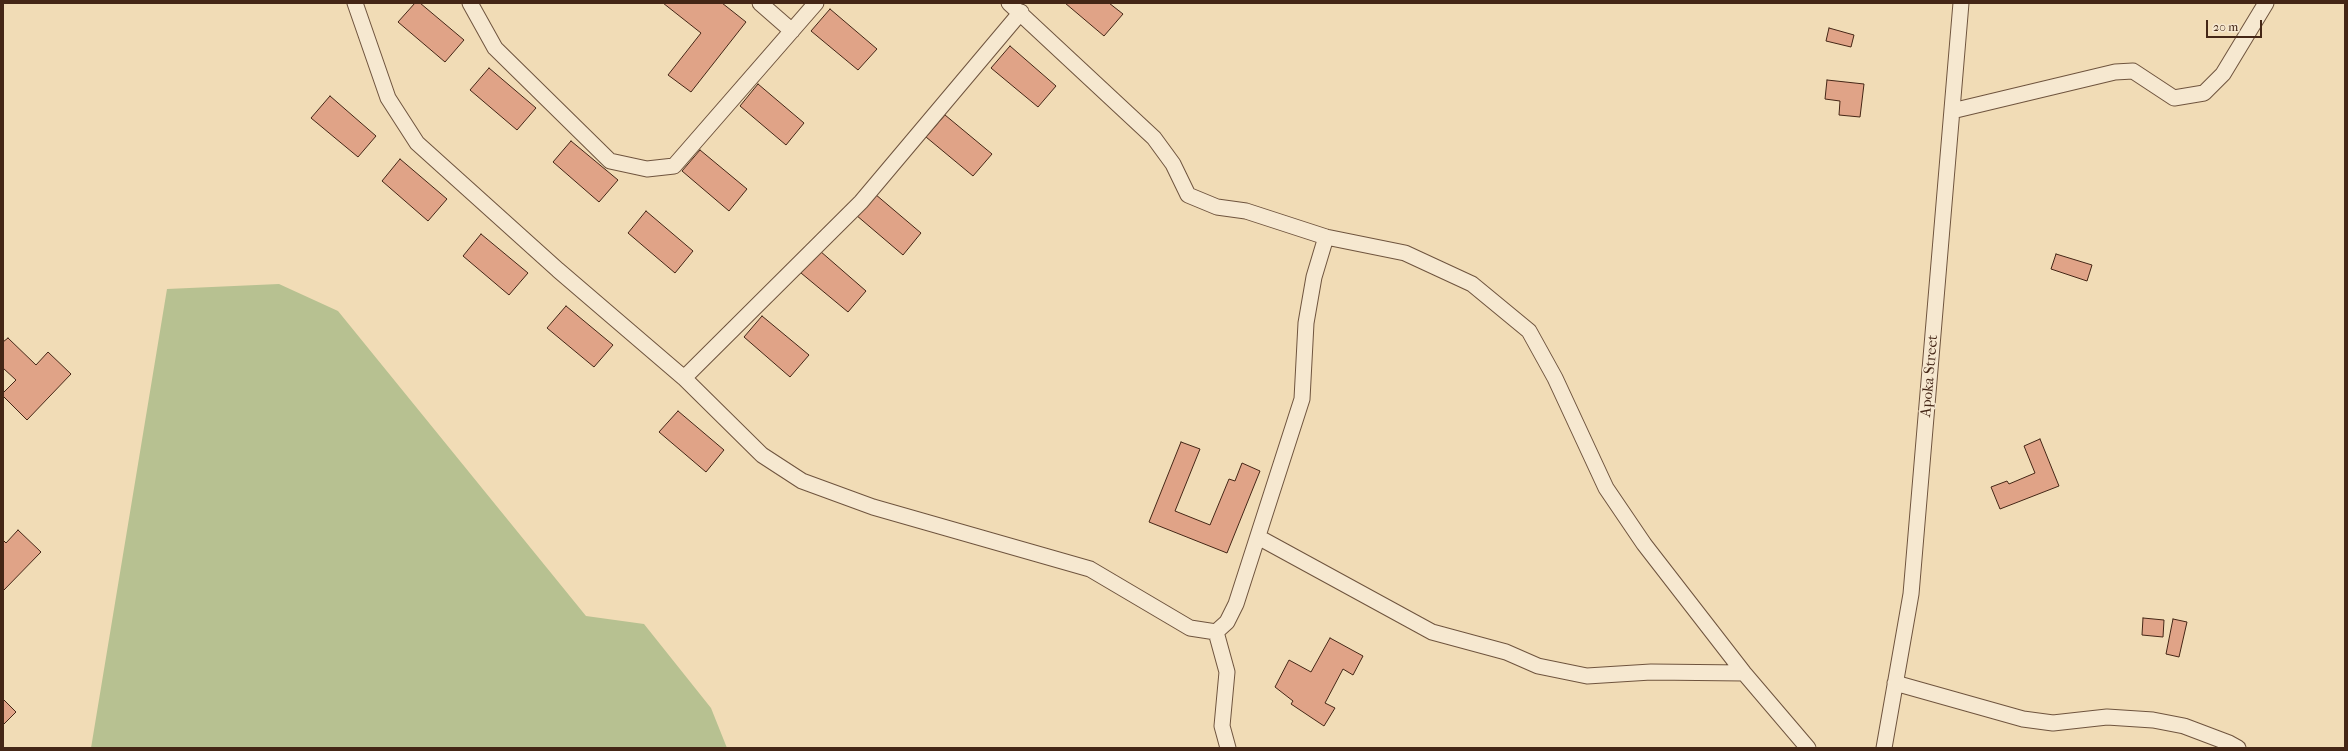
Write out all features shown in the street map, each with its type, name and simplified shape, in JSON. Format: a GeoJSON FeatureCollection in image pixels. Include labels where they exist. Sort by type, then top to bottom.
{"type":"FeatureCollection","features":[{"type":"Feature","properties":{"kind":"street"},"geometry":{"type":"LineString","coordinates":[[355,3],[388,98],[417,143],[564,275],[684,378],[762,455],[802,481],[873,507],[1090,569],[1190,628],[1216,632]]}},
{"type":"Feature","properties":{"kind":"street"},"geometry":{"type":"LineString","coordinates":[[470,3],[495,48],[610,161],[647,169],[674,166],[816,3]]}},
{"type":"Feature","properties":{"kind":"street"},"geometry":{"type":"LineString","coordinates":[[760,3],[792,32]]}},
{"type":"Feature","properties":{"kind":"street"},"geometry":{"type":"LineString","coordinates":[[1009,3],[1021,12],[1154,138],[1173,164],[1188,195],[1217,207],[1246,210],[1326,237],[1405,253],[1472,284],[1529,330],[1555,378],[1606,488],[1644,544],[1744,673],[1808,748]]}},
{"type":"Feature","properties":{"kind":"street","name":"Apoka Street"},"geometry":{"type":"LineString","coordinates":[[1884,748],[1911,594],[1961,3]]}},
{"type":"Feature","properties":{"kind":"street"},"geometry":{"type":"LineString","coordinates":[[1952,110],[2115,72],[2133,71],[2174,98],[2204,93],[2223,74],[2266,3]]}},
{"type":"Feature","properties":{"kind":"street"},"geometry":{"type":"LineString","coordinates":[[684,378],[861,202],[1021,12]]}},
{"type":"Feature","properties":{"kind":"street"},"geometry":{"type":"LineString","coordinates":[[1216,632],[1227,622],[1236,604],[1302,399],[1306,323],[1314,277],[1326,237]]}},
{"type":"Feature","properties":{"kind":"street"},"geometry":{"type":"LineString","coordinates":[[1258,537],[1432,632],[1506,652],[1538,666],[1586,676],[1651,672],[1744,673]]}},
{"type":"Feature","properties":{"kind":"street"},"geometry":{"type":"LineString","coordinates":[[1216,632],[1227,672],[1222,726],[1228,748]]}},
{"type":"Feature","properties":{"kind":"street"},"geometry":{"type":"LineString","coordinates":[[1895,683],[2023,719],[2053,722],[2107,718],[2153,720],[2176,724],[2229,743],[2238,748]]}},
{"type":"Feature","properties":{"kind":"green space"},"geometry":{"type":"Polygon","coordinates":[[[279,284],[338,311],[586,616],[644,624],[711,708],[727,748],[91,748],[167,289],[279,284]]]}},
{"type":"Feature","properties":{"kind":"building"},"geometry":{"type":"Polygon","coordinates":[[[415,3],[420,3],[464,40],[445,62],[398,22],[415,3]]]}},
{"type":"Feature","properties":{"kind":"building"},"geometry":{"type":"Polygon","coordinates":[[[663,3],[722,3],[746,22],[691,92],[668,75],[701,33],[663,3]]]}},
{"type":"Feature","properties":{"kind":"building"},"geometry":{"type":"Polygon","coordinates":[[[1065,3],[1109,3],[1123,14],[1104,36],[1065,3]]]}},
{"type":"Feature","properties":{"kind":"building"},"geometry":{"type":"Polygon","coordinates":[[[830,9],[877,49],[858,70],[811,31],[830,9]]]}},
{"type":"Feature","properties":{"kind":"building"},"geometry":{"type":"Polygon","coordinates":[[[1829,28],[1854,35],[1851,47],[1826,41],[1829,28]]]}},
{"type":"Feature","properties":{"kind":"building"},"geometry":{"type":"Polygon","coordinates":[[[1010,46],[1056,86],[1038,107],[991,68],[1010,46]]]}},
{"type":"Feature","properties":{"kind":"building"},"geometry":{"type":"Polygon","coordinates":[[[489,68],[536,108],[517,130],[470,90],[489,68]]]}},
{"type":"Feature","properties":{"kind":"building"},"geometry":{"type":"Polygon","coordinates":[[[1827,80],[1864,84],[1860,117],[1839,115],[1840,101],[1825,99],[1827,80]]]}},
{"type":"Feature","properties":{"kind":"building"},"geometry":{"type":"Polygon","coordinates":[[[758,84],[804,123],[786,145],[740,106],[758,84]]]}},
{"type":"Feature","properties":{"kind":"building"},"geometry":{"type":"Polygon","coordinates":[[[330,96],[376,136],[358,157],[311,118],[330,96]]]}},
{"type":"Feature","properties":{"kind":"building"},"geometry":{"type":"Polygon","coordinates":[[[945,115],[992,154],[973,176],[926,137],[945,115]]]}},
{"type":"Feature","properties":{"kind":"building"},"geometry":{"type":"Polygon","coordinates":[[[571,141],[618,180],[599,202],[553,162],[571,141]]]}},
{"type":"Feature","properties":{"kind":"building"},"geometry":{"type":"Polygon","coordinates":[[[700,150],[747,189],[729,211],[682,171],[700,150]]]}},
{"type":"Feature","properties":{"kind":"building"},"geometry":{"type":"Polygon","coordinates":[[[400,159],[447,199],[428,221],[382,181],[400,159]]]}},
{"type":"Feature","properties":{"kind":"building"},"geometry":{"type":"Polygon","coordinates":[[[875,194],[921,233],[903,255],[856,215],[875,194]]]}},
{"type":"Feature","properties":{"kind":"building"},"geometry":{"type":"Polygon","coordinates":[[[646,211],[693,251],[675,273],[628,233],[646,211]]]}},
{"type":"Feature","properties":{"kind":"building"},"geometry":{"type":"Polygon","coordinates":[[[481,234],[528,273],[509,295],[463,256],[481,234]]]}},
{"type":"Feature","properties":{"kind":"building"},"geometry":{"type":"Polygon","coordinates":[[[820,251],[866,291],[848,312],[801,273],[820,251]]]}},
{"type":"Feature","properties":{"kind":"building"},"geometry":{"type":"Polygon","coordinates":[[[2056,254],[2092,265],[2087,281],[2051,269],[2056,254]]]}},
{"type":"Feature","properties":{"kind":"building"},"geometry":{"type":"Polygon","coordinates":[[[566,306],[613,345],[594,367],[547,328],[566,306]]]}},
{"type":"Feature","properties":{"kind":"building"},"geometry":{"type":"Polygon","coordinates":[[[762,316],[809,355],[790,377],[744,337],[762,316]]]}},
{"type":"Feature","properties":{"kind":"building"},"geometry":{"type":"Polygon","coordinates":[[[8,338],[36,365],[48,352],[71,374],[27,420],[3,396],[3,393],[16,380],[3,368],[3,342],[8,338]]]}},
{"type":"Feature","properties":{"kind":"building"},"geometry":{"type":"Polygon","coordinates":[[[678,411],[724,450],[706,472],[659,432],[678,411]]]}},
{"type":"Feature","properties":{"kind":"building"},"geometry":{"type":"Polygon","coordinates":[[[2040,439],[2059,486],[2000,509],[1991,487],[2007,481],[2009,484],[2035,473],[2024,446],[2040,439]]]}},
{"type":"Feature","properties":{"kind":"building"},"geometry":{"type":"Polygon","coordinates":[[[1181,442],[1200,449],[1175,511],[1210,525],[1229,479],[1235,481],[1242,463],[1260,471],[1227,553],[1149,522],[1181,442]]]}},
{"type":"Feature","properties":{"kind":"building"},"geometry":{"type":"Polygon","coordinates":[[[18,530],[41,552],[3,591],[3,540],[6,543],[18,530]]]}},
{"type":"Feature","properties":{"kind":"building"},"geometry":{"type":"Polygon","coordinates":[[[2143,618],[2164,620],[2163,637],[2142,635],[2143,618]]]}},
{"type":"Feature","properties":{"kind":"building"},"geometry":{"type":"Polygon","coordinates":[[[2173,619],[2187,622],[2179,657],[2166,654],[2173,619]]]}},
{"type":"Feature","properties":{"kind":"building"},"geometry":{"type":"Polygon","coordinates":[[[1330,638],[1363,656],[1353,675],[1343,669],[1325,703],[1335,708],[1324,726],[1291,704],[1293,701],[1275,687],[1289,660],[1311,672],[1330,638]]]}},
{"type":"Feature","properties":{"kind":"building"},"geometry":{"type":"Polygon","coordinates":[[[3,699],[16,712],[3,725],[3,699]]]}}]}
